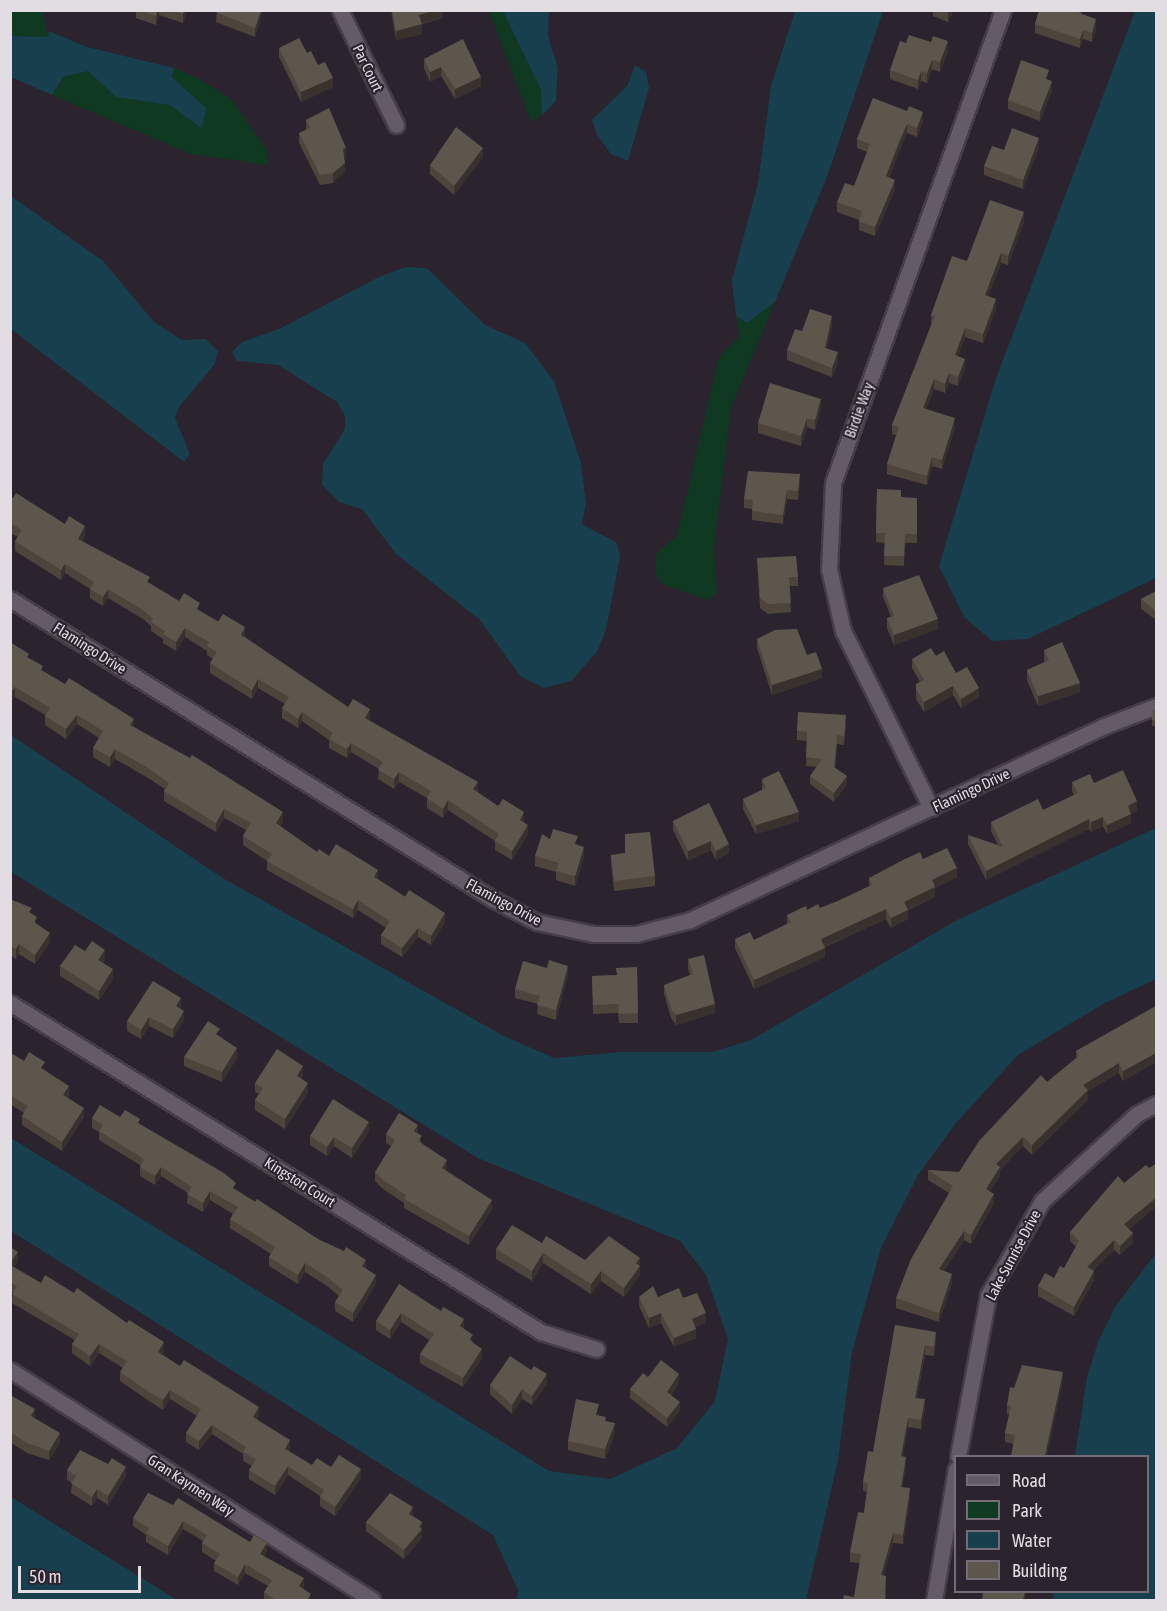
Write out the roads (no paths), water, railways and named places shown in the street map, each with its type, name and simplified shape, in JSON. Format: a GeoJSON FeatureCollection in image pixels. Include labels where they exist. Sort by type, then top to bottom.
{"type":"FeatureCollection","features":[{"type":"Feature","properties":{"kind":"street","name":"Par Court"},"geometry":{"type":"LineString","coordinates":[[340,10],[396,125]]}},
{"type":"Feature","properties":{"kind":"street","name":"Birdie Way"},"geometry":{"type":"LineString","coordinates":[[931,808],[843,632],[829,569],[833,483],[1003,10]]}},
{"type":"Feature","properties":{"kind":"street","name":"Flamingo Drive"},"geometry":{"type":"LineString","coordinates":[[10,599],[493,899],[537,922],[593,934],[636,934],[690,920],[1104,726],[1156,706]]}},
{"type":"Feature","properties":{"kind":"street","name":"Kingston Court"},"geometry":{"type":"LineString","coordinates":[[10,1003],[541,1332],[596,1349]]}},
{"type":"Feature","properties":{"kind":"street","name":"Lake Sunrise Drive"},"geometry":{"type":"LineString","coordinates":[[958,1455],[988,1295],[1042,1201],[1137,1114],[1156,1104]]}},
{"type":"Feature","properties":{"kind":"street","name":"Gran Kaymen Way"},"geometry":{"type":"LineString","coordinates":[[10,1370],[372,1600]]}},
{"type":"Feature","properties":{"kind":"street"},"geometry":{"type":"LineString","coordinates":[[934,1600],[954,1481]]}},
{"type":"Feature","properties":{"kind":"water"},"geometry":{"type":"Polygon","coordinates":[[[503,11],[549,11],[548,36],[558,68],[556,101],[542,115],[541,90],[503,11]]]}},
{"type":"Feature","properties":{"kind":"water"},"geometry":{"type":"Polygon","coordinates":[[[795,11],[883,11],[827,177],[775,302],[747,323],[736,316],[732,280],[758,183],[771,86],[795,11]]]}},
{"type":"Feature","properties":{"kind":"water"},"geometry":{"type":"Polygon","coordinates":[[[1135,11],[1156,11],[1156,578],[1028,639],[992,641],[964,617],[939,566],[995,381],[1135,11]]]}},
{"type":"Feature","properties":{"kind":"water"},"geometry":{"type":"Polygon","coordinates":[[[49,31],[87,47],[174,68],[172,77],[207,109],[201,128],[170,105],[116,97],[88,71],[63,77],[52,95],[11,77],[11,36],[48,37],[49,31]]]}},
{"type":"Feature","properties":{"kind":"water"},"geometry":{"type":"Polygon","coordinates":[[[635,65],[646,72],[649,88],[628,161],[611,154],[597,135],[592,120],[627,86],[635,65]]]}},
{"type":"Feature","properties":{"kind":"water"},"geometry":{"type":"Polygon","coordinates":[[[11,196],[103,261],[154,322],[182,340],[205,339],[218,351],[215,364],[179,407],[175,418],[190,454],[184,462],[11,329],[11,196]]]}},
{"type":"Feature","properties":{"kind":"water"},"geometry":{"type":"Polygon","coordinates":[[[406,267],[427,268],[485,325],[525,343],[554,381],[581,463],[586,503],[582,524],[617,543],[620,557],[606,630],[597,652],[571,681],[544,688],[520,676],[480,620],[396,554],[362,509],[339,502],[322,485],[323,464],[345,429],[345,416],[337,402],[278,365],[237,361],[232,352],[242,342],[279,329],[381,276],[406,267]]]}},
{"type":"Feature","properties":{"kind":"water"},"geometry":{"type":"Polygon","coordinates":[[[11,735],[221,877],[502,1035],[554,1058],[621,1052],[712,1052],[751,1040],[959,919],[1156,828],[1156,979],[1103,1004],[1018,1055],[956,1123],[918,1175],[881,1248],[852,1352],[838,1460],[806,1600],[517,1600],[518,1590],[493,1535],[11,1231],[11,1138],[549,1471],[610,1479],[677,1448],[715,1401],[728,1339],[706,1275],[680,1241],[478,1158],[11,872],[11,735]]]}},
{"type":"Feature","properties":{"kind":"water"},"geometry":{"type":"Polygon","coordinates":[[[1156,1253],[1156,1600],[1053,1600],[1054,1593],[1149,1593],[1149,1455],[1075,1455],[1087,1377],[1098,1342],[1115,1307],[1156,1253]]]}},
{"type":"Feature","properties":{"kind":"water"},"geometry":{"type":"Polygon","coordinates":[[[11,1497],[177,1600],[11,1600],[11,1497]]]}}]}
